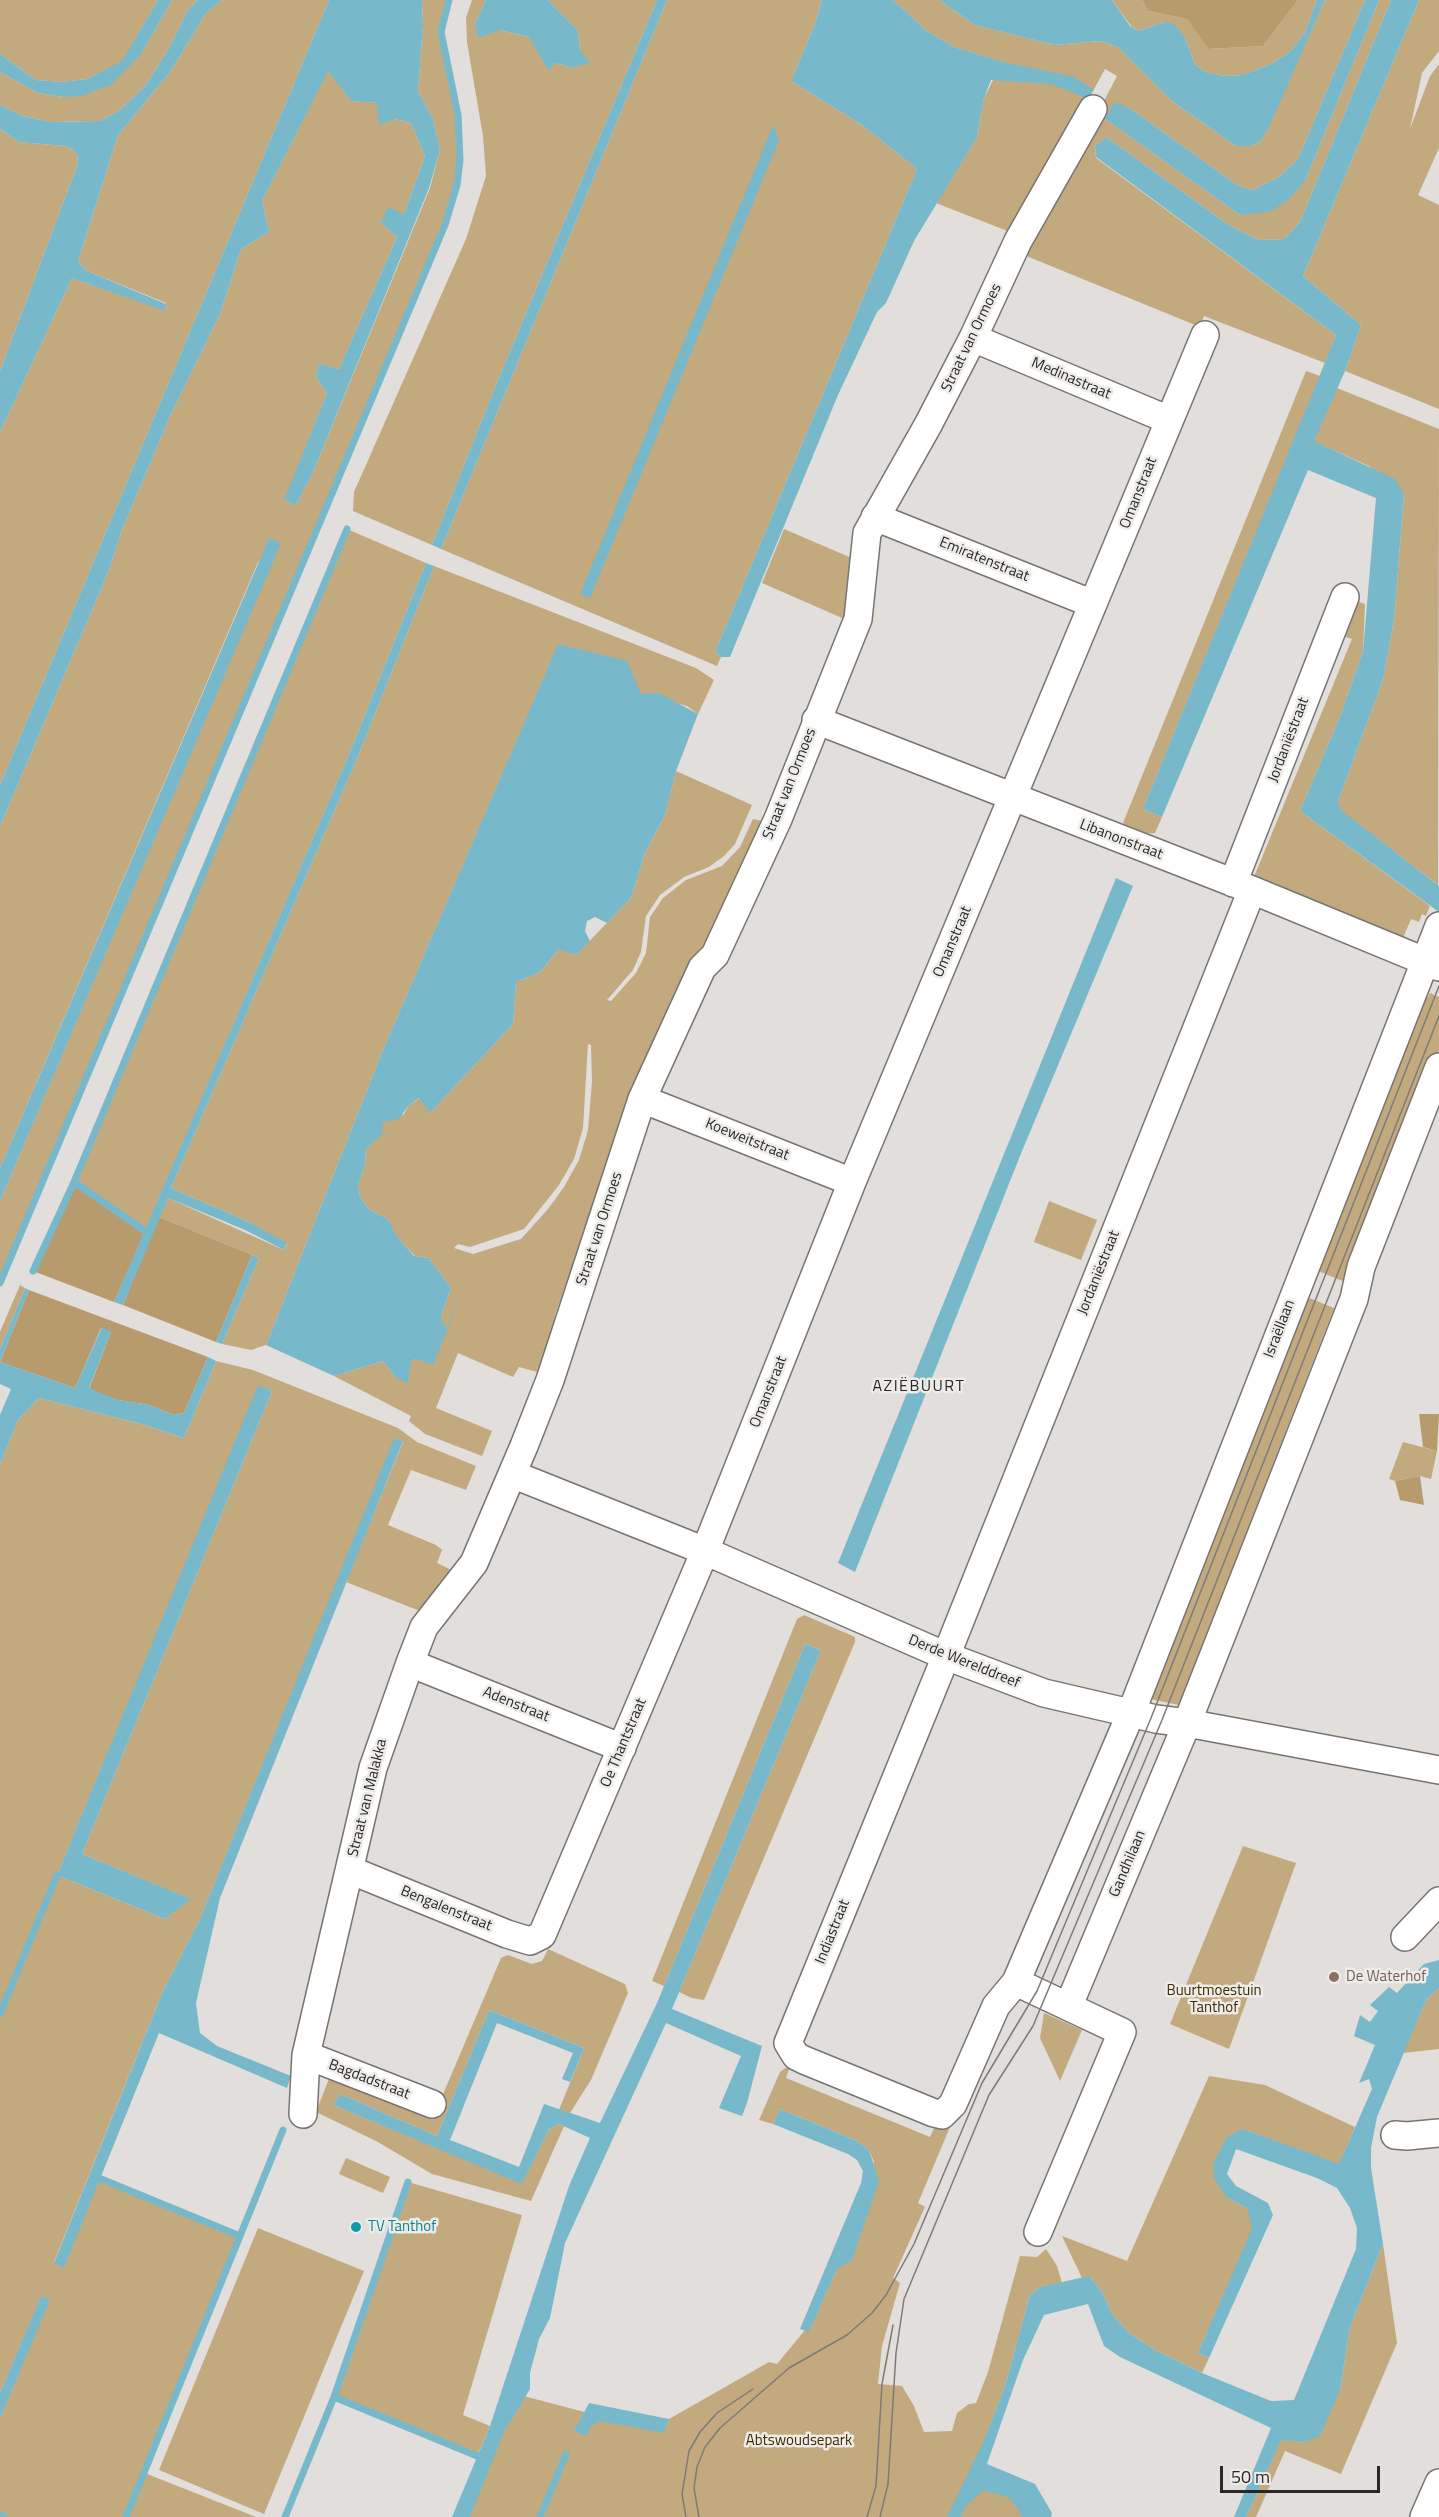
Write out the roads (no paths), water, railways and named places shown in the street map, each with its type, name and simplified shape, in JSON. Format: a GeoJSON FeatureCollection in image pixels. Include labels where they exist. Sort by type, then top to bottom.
{"type":"FeatureCollection","features":[{"type":"Feature","properties":{"kind":"street","name":"Straat van Ormoes"},"geometry":{"type":"LineString","coordinates":[[512,1474],[545,1394],[642,1099],[702,968],[715,955],[778,819],[858,619],[867,533],[928,425],[973,338],[1018,241],[1093,109]]}},
{"type":"Feature","properties":{"kind":"street","name":"Omanstraat"},"geometry":{"type":"LineString","coordinates":[[705,1551],[852,1182],[1204,334]]}},
{"type":"Feature","properties":{"kind":"street","name":"Medinastraat"},"geometry":{"type":"LineString","coordinates":[[973,338],[1169,420]]}},
{"type":"Feature","properties":{"kind":"street","name":"Emiratenstraat"},"geometry":{"type":"LineString","coordinates":[[875,517],[1093,604]]}},
{"type":"Feature","properties":{"kind":"street","name":"Jordaniëstraat"},"geometry":{"type":"LineString","coordinates":[[946,1656],[1243,886],[1345,597]]}},
{"type":"Feature","properties":{"kind":"street","name":"Libanonstraat"},"geometry":{"type":"LineString","coordinates":[[816,720],[1243,886],[1432,964]]}},
{"type":"Feature","properties":{"kind":"street","name":"Israëllaan"},"geometry":{"type":"LineString","coordinates":[[1131,1713],[1432,964],[1439,926]]}},
{"type":"Feature","properties":{"kind":"street"},"geometry":{"type":"LineString","coordinates":[[1187,1723],[1354,1299],[1361,1267],[1439,1067]]}},
{"type":"Feature","properties":{"kind":"street","name":"Koeweitstraat"},"geometry":{"type":"LineString","coordinates":[[642,1099],[852,1182]]}},
{"type":"Feature","properties":{"kind":"street","name":"Derde Werelddreef"},"geometry":{"type":"LineString","coordinates":[[512,1474],[705,1551],[946,1656],[1044,1693],[1131,1713],[1439,1770]]}},
{"type":"Feature","properties":{"kind":"street","name":"Straat van Malakka"},"geometry":{"type":"LineString","coordinates":[[303,2114],[306,2055],[376,1756],[424,1627],[474,1563],[512,1474]]}},
{"type":"Feature","properties":{"kind":"street","name":"Oe Thantstraat"},"geometry":{"type":"LineString","coordinates":[[542,1935],[705,1551]]}},
{"type":"Feature","properties":{"kind":"street","name":"Indiastraat"},"geometry":{"type":"LineString","coordinates":[[946,1656],[788,2043],[796,2056],[804,2060],[942,2115],[948,2112],[996,2006],[1016,1982]]}},
{"type":"Feature","properties":{"kind":"street","name":"Adenstraat"},"geometry":{"type":"LineString","coordinates":[[410,1663],[622,1748]]}},
{"type":"Feature","properties":{"kind":"street"},"geometry":{"type":"LineString","coordinates":[[1038,2232],[1122,2032],[1082,2015],[1069,2005],[1016,1982],[1131,1713]]}},
{"type":"Feature","properties":{"kind":"street","name":"Gandhilaan"},"geometry":{"type":"LineString","coordinates":[[1069,2005],[1187,1723]]}},
{"type":"Feature","properties":{"kind":"street","name":"Bengalenstraat"},"geometry":{"type":"LineString","coordinates":[[350,1870],[507,1934],[530,1941],[542,1935]]}},
{"type":"Feature","properties":{"kind":"street"},"geometry":{"type":"LineString","coordinates":[[1405,1937],[1439,1901]]}},
{"type":"Feature","properties":{"kind":"street","name":"Bagdadstraat"},"geometry":{"type":"LineString","coordinates":[[306,2055],[432,2104]]}},
{"type":"Feature","properties":{"kind":"street"},"geometry":{"type":"LineString","coordinates":[[1395,2135],[1439,2133]]}},
{"type":"Feature","properties":{"kind":"street"},"geometry":{"type":"LineString","coordinates":[[1424,2517],[1439,2482]]}},
{"type":"Feature","properties":{"kind":"water"},"geometry":{"type":"Polygon","coordinates":[[[158,0],[172,0],[141,54],[112,84],[82,96],[64,97],[38,93],[0,72],[0,54],[36,80],[62,82],[87,79],[122,61],[158,0]]]}},
{"type":"Feature","properties":{"kind":"water"},"geometry":{"type":"Polygon","coordinates":[[[198,0],[222,0],[206,13],[170,72],[118,135],[78,261],[85,270],[166,304],[165,311],[72,278],[0,432],[0,371],[77,166],[78,156],[73,149],[64,146],[19,142],[0,129],[0,105],[23,116],[51,122],[100,121],[119,111],[144,87],[168,50],[188,10],[198,0]]]}},
{"type":"Feature","properties":{"kind":"water"},"geometry":{"type":"Polygon","coordinates":[[[329,0],[422,0],[423,26],[418,91],[433,120],[440,150],[429,188],[313,472],[296,505],[284,500],[327,393],[316,377],[319,364],[339,369],[397,237],[381,223],[388,207],[404,214],[425,156],[411,123],[395,119],[379,125],[377,103],[351,101],[328,71],[262,201],[269,232],[241,249],[220,314],[171,414],[121,532],[109,570],[0,826],[0,785],[329,0]]]}},
{"type":"Feature","properties":{"kind":"water"},"geometry":{"type":"Polygon","coordinates":[[[486,0],[548,0],[578,31],[580,51],[591,62],[572,68],[556,63],[548,70],[529,37],[500,30],[478,38],[475,24],[486,0]]]}},
{"type":"Feature","properties":{"kind":"water"},"geometry":{"type":"Polygon","coordinates":[[[657,0],[667,0],[441,549],[432,545],[498,380],[657,0]]]}},
{"type":"Feature","properties":{"kind":"water"},"geometry":{"type":"Polygon","coordinates":[[[822,0],[893,0],[927,31],[954,47],[1003,62],[1075,77],[1093,90],[1089,99],[1051,84],[991,80],[984,98],[977,137],[914,241],[886,303],[877,312],[838,395],[730,657],[721,657],[715,652],[917,169],[862,125],[791,81],[815,24],[822,0]]]}},
{"type":"Feature","properties":{"kind":"water"},"geometry":{"type":"Polygon","coordinates":[[[939,0],[1112,0],[1130,26],[1139,31],[1164,22],[1174,24],[1185,38],[1195,65],[1208,73],[1225,76],[1242,75],[1271,64],[1291,51],[1305,32],[1317,0],[1325,0],[1261,141],[1251,146],[1236,146],[1173,102],[1118,47],[1100,41],[1055,45],[975,25],[939,0]]]}},
{"type":"Feature","properties":{"kind":"water"},"geometry":{"type":"Polygon","coordinates":[[[1365,0],[1379,0],[1305,181],[1288,200],[1270,212],[1240,215],[1105,119],[1114,102],[1131,109],[1237,185],[1253,190],[1280,176],[1298,159],[1365,0]]]}},
{"type":"Feature","properties":{"kind":"water"},"geometry":{"type":"Polygon","coordinates":[[[1391,0],[1419,0],[1303,276],[1361,325],[1345,371],[1314,441],[1395,479],[1404,494],[1394,620],[1383,680],[1338,801],[1341,810],[1439,886],[1439,912],[1300,811],[1341,714],[1363,651],[1376,498],[1308,470],[1162,817],[1143,809],[1336,335],[1096,157],[1095,146],[1106,137],[1230,226],[1259,240],[1284,239],[1300,222],[1391,0]]]}},
{"type":"Feature","properties":{"kind":"water"},"geometry":{"type":"Polygon","coordinates":[[[773,125],[779,140],[590,598],[580,594],[773,125]]]}},
{"type":"Feature","properties":{"kind":"water"},"geometry":{"type":"Polygon","coordinates":[[[269,538],[281,543],[0,1201],[0,1168],[269,538]]]}},
{"type":"Feature","properties":{"kind":"water"},"geometry":{"type":"Polygon","coordinates":[[[426,563],[434,566],[358,756],[171,1188],[249,1222],[287,1243],[284,1250],[245,1230],[168,1198],[123,1305],[114,1302],[350,752],[426,563]]]}},
{"type":"Feature","properties":{"kind":"water"},"geometry":{"type":"Polygon","coordinates":[[[558,644],[627,661],[641,694],[659,693],[698,714],[676,771],[665,815],[645,853],[631,898],[607,923],[595,917],[587,921],[585,931],[590,941],[576,955],[559,949],[540,972],[516,982],[513,1024],[430,1113],[419,1098],[408,1106],[399,1119],[383,1122],[382,1134],[366,1149],[365,1166],[358,1184],[360,1197],[369,1209],[389,1220],[395,1234],[414,1256],[429,1258],[451,1288],[441,1316],[446,1330],[467,1281],[433,1365],[417,1359],[411,1361],[408,1383],[396,1378],[383,1361],[334,1376],[266,1345],[383,1050],[558,644]]]}},
{"type":"Feature","properties":{"kind":"water"},"geometry":{"type":"Polygon","coordinates":[[[1116,878],[1133,886],[1020,1156],[855,1572],[838,1563],[1116,878]]]}},
{"type":"Feature","properties":{"kind":"water"},"geometry":{"type":"Polygon","coordinates":[[[252,1255],[259,1258],[222,1344],[216,1342],[252,1255]]]}},
{"type":"Feature","properties":{"kind":"water"},"geometry":{"type":"Polygon","coordinates":[[[25,1288],[29,1290],[0,1362],[0,1349],[25,1288]]]}},
{"type":"Feature","properties":{"kind":"water"},"geometry":{"type":"Polygon","coordinates":[[[102,1327],[111,1332],[89,1388],[118,1400],[149,1405],[174,1415],[184,1413],[208,1357],[216,1361],[184,1438],[145,1425],[39,1398],[18,1420],[0,1464],[0,1415],[11,1389],[0,1384],[0,1362],[75,1388],[102,1327]]]}},
{"type":"Feature","properties":{"kind":"water"},"geometry":{"type":"Polygon","coordinates":[[[258,1385],[272,1391],[82,1854],[191,1899],[165,1919],[57,1875],[258,1385]]]}},
{"type":"Feature","properties":{"kind":"water"},"geometry":{"type":"Polygon","coordinates":[[[394,1438],[403,1441],[220,1898],[196,2003],[200,2033],[217,2046],[291,2076],[287,2088],[159,2033],[64,2268],[54,2263],[162,1993],[200,1919],[394,1438]]]}},
{"type":"Feature","properties":{"kind":"water"},"geometry":{"type":"Polygon","coordinates":[[[805,1644],[821,1650],[672,2009],[762,2046],[742,2116],[719,2108],[741,2056],[666,2023],[565,2243],[550,2318],[539,2339],[530,2373],[530,2389],[504,2432],[470,2517],[452,2517],[490,2426],[569,2186],[590,2138],[559,2124],[549,2129],[522,2184],[333,2105],[340,2094],[437,2136],[489,2010],[584,2048],[570,2082],[562,2079],[573,2053],[497,2023],[450,2140],[519,2167],[544,2104],[600,2123],[657,2003],[805,1644]]]}},
{"type":"Feature","properties":{"kind":"water"},"geometry":{"type":"Polygon","coordinates":[[[1439,1960],[1439,1988],[1426,2000],[1377,2117],[1371,2148],[1371,2168],[1383,2244],[1350,2327],[1340,2390],[1320,2436],[1306,2442],[1281,2440],[1246,2517],[1234,2517],[1271,2428],[1120,2357],[1104,2346],[1088,2304],[1044,2315],[1023,2360],[987,2464],[1035,2484],[1052,2513],[1051,2517],[1023,2517],[1010,2498],[983,2490],[965,2507],[961,2517],[947,2517],[984,2440],[1005,2386],[1030,2295],[1040,2287],[1089,2276],[1102,2292],[1112,2314],[1129,2333],[1155,2350],[1202,2373],[1271,2401],[1294,2400],[1356,2249],[1357,2228],[1350,2208],[1337,2188],[1317,2178],[1236,2149],[1227,2174],[1236,2186],[1268,2203],[1273,2215],[1209,2358],[1198,2353],[1252,2228],[1247,2208],[1227,2198],[1214,2179],[1213,2164],[1227,2137],[1243,2129],[1339,2164],[1372,2089],[1369,2079],[1359,2083],[1375,2045],[1354,2036],[1360,2015],[1370,2022],[1378,2011],[1370,2005],[1389,1987],[1397,1993],[1424,1964],[1439,1960]]]}},
{"type":"Feature","properties":{"kind":"water"},"geometry":{"type":"Polygon","coordinates":[[[780,2109],[857,2141],[869,2150],[879,2181],[852,2260],[837,2269],[809,2332],[800,2329],[861,2183],[863,2171],[857,2160],[848,2154],[773,2124],[780,2109]]]}},
{"type":"Feature","properties":{"kind":"water"},"geometry":{"type":"Polygon","coordinates":[[[41,2296],[50,2300],[0,2419],[0,2393],[41,2296]]]}},
{"type":"Feature","properties":{"kind":"water"},"geometry":{"type":"Polygon","coordinates":[[[589,2403],[669,2419],[664,2433],[600,2421],[591,2426],[586,2436],[574,2431],[589,2403]]]}},
{"type":"Feature","properties":{"kind":"waterway"},"geometry":{"type":"LineString","coordinates":[[0,1283],[445,225],[457,185],[460,160],[458,115],[441,32],[449,0]]}},
{"type":"Feature","properties":{"kind":"waterway"},"geometry":{"type":"LineString","coordinates":[[74,1182],[347,529]]}},
{"type":"Feature","properties":{"kind":"waterway"},"geometry":{"type":"LineString","coordinates":[[33,1271],[74,1182],[145,1231]]}},
{"type":"Feature","properties":{"kind":"waterway"},"geometry":{"type":"LineString","coordinates":[[0,2014],[57,1875]]}},
{"type":"Feature","properties":{"kind":"waterway"},"geometry":{"type":"LineString","coordinates":[[126,2517],[283,2130]]}},
{"type":"Feature","properties":{"kind":"waterway"},"geometry":{"type":"LineString","coordinates":[[99,2178],[240,2236]]}},
{"type":"Feature","properties":{"kind":"waterway"},"geometry":{"type":"LineString","coordinates":[[334,2397],[408,2182]]}},
{"type":"Feature","properties":{"kind":"waterway"},"geometry":{"type":"LineString","coordinates":[[285,2517],[334,2397],[477,2456]]}},
{"type":"Feature","properties":{"kind":"waterway"},"geometry":{"type":"LineString","coordinates":[[540,2517],[566,2454]]}},
{"type":"Feature","properties":{"kind":"waterway"},"geometry":{"type":"LineString","coordinates":[[0,2515],[4,2517]]}},
{"type":"Feature","properties":{"kind":"tram line"},"geometry":{"type":"LineString","coordinates":[[699,2517],[694,2488],[697,2467],[705,2447],[720,2428],[789,2368],[847,2335],[872,2313],[886,2295],[914,2244],[982,2083],[1037,1991],[1151,1718],[1439,986]]}},
{"type":"Feature","properties":{"kind":"tram line"},"geometry":{"type":"LineString","coordinates":[[880,2517],[888,2484],[896,2353],[904,2299],[989,2095],[1033,2026],[1162,1720],[1439,1016]]}},
{"type":"Feature","properties":{"kind":"tram line"},"geometry":{"type":"LineString","coordinates":[[867,2517],[876,2486],[882,2384],[893,2325]]}},
{"type":"Feature","properties":{"kind":"tram line"},"geometry":{"type":"LineString","coordinates":[[686,2517],[682,2494],[689,2451],[700,2432],[717,2413],[753,2389]]}},
{"type":"Feature","properties":{"kind":"place","name":"De Waterhof"},"geometry":{"type":"Point","coordinates":[1334,1977]}},
{"type":"Feature","properties":{"kind":"place","name":"TV Tanthof"},"geometry":{"type":"Point","coordinates":[356,2227]}},
{"type":"Feature","properties":{"kind":"district","name":"AZIËBUURT"},"geometry":{"type":"Point","coordinates":[919,1387]}},
{"type":"Feature","properties":{"kind":"park label","name":"Buurtmoestuin Tanthof"},"geometry":{"type":"Point","coordinates":[1214,2000]}},
{"type":"Feature","properties":{"kind":"park label","name":"Abtswoudsepark"},"geometry":{"type":"Point","coordinates":[799,2441]}}]}
